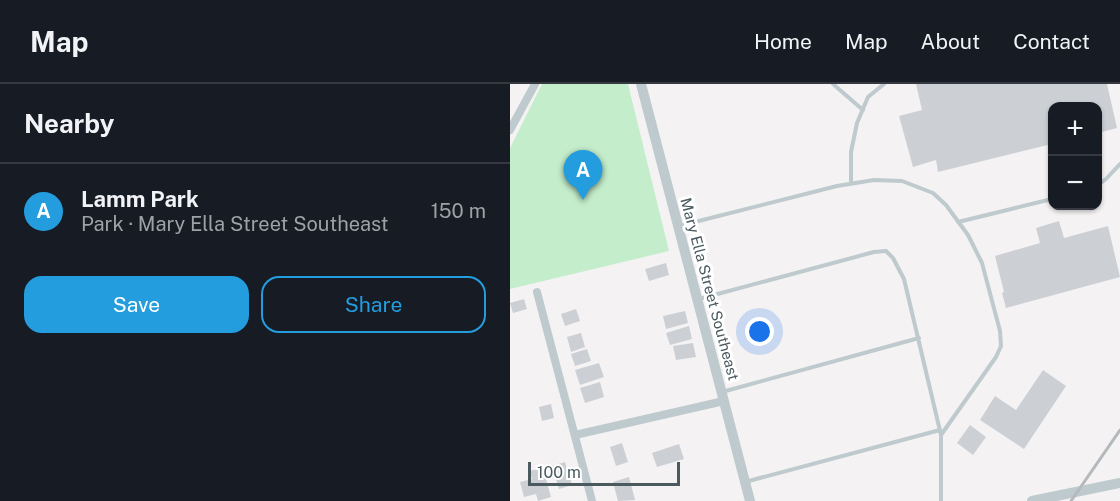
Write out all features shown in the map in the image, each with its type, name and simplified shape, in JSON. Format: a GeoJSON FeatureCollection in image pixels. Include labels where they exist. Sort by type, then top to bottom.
{"type":"FeatureCollection","features":[{"type":"Feature","properties":{"kind":"street"},"geometry":{"type":"LineString","coordinates":[[510,130],[535,84]]}},
{"type":"Feature","properties":{"kind":"street","name":"Mary Ella Street Southeast"},"geometry":{"type":"LineString","coordinates":[[641,84],[750,501]]}},
{"type":"Feature","properties":{"kind":"street"},"geometry":{"type":"LineString","coordinates":[[537,292],[592,501]]}},
{"type":"Feature","properties":{"kind":"street"},"geometry":{"type":"LineString","coordinates":[[575,435],[723,397]]}},
{"type":"Feature","properties":{"kind":"street"},"geometry":{"type":"LineString","coordinates":[[1032,501],[1120,483]]}},
{"type":"Feature","properties":{"kind":"lane"},"geometry":{"type":"LineString","coordinates":[[833,84],[863,110]]}},
{"type":"Feature","properties":{"kind":"lane"},"geometry":{"type":"LineString","coordinates":[[851,184],[851,152],[857,123],[868,97],[884,84]]}},
{"type":"Feature","properties":{"kind":"lane"},"geometry":{"type":"LineString","coordinates":[[1102,182],[1120,164]]}},
{"type":"Feature","properties":{"kind":"lane"},"geometry":{"type":"LineString","coordinates":[[678,226],[851,184],[874,180],[902,181],[933,193],[946,205],[976,248],[1000,331],[1001,346],[996,357],[941,432],[745,482]]}},
{"type":"Feature","properties":{"kind":"lane"},"geometry":{"type":"LineString","coordinates":[[958,222],[1048,200]]}},
{"type":"Feature","properties":{"kind":"lane"},"geometry":{"type":"LineString","coordinates":[[699,300],[874,252],[886,251],[893,258],[904,279],[941,432],[941,501]]}},
{"type":"Feature","properties":{"kind":"lane"},"geometry":{"type":"LineString","coordinates":[[723,397],[919,338]]}},
{"type":"Feature","properties":{"kind":"green space"},"geometry":{"type":"Polygon","coordinates":[[[542,84],[628,84],[669,251],[510,289],[510,148],[542,84]]]}},
{"type":"Feature","properties":{"kind":"building"},"geometry":{"type":"Polygon","coordinates":[[[916,84],[1107,84],[1117,128],[1102,132],[1102,102],[1048,102],[1048,145],[938,172],[936,160],[913,167],[899,116],[922,110],[916,84]]]}},
{"type":"Feature","properties":{"kind":"building"},"geometry":{"type":"Polygon","coordinates":[[[1059,221],[1064,238],[1108,226],[1120,277],[1006,308],[995,256],[1040,243],[1036,228],[1059,221]]]}},
{"type":"Feature","properties":{"kind":"building"},"geometry":{"type":"Polygon","coordinates":[[[666,263],[669,275],[649,281],[645,269],[666,263]]]}},
{"type":"Feature","properties":{"kind":"building"},"geometry":{"type":"Polygon","coordinates":[[[524,299],[527,309],[513,313],[510,303],[524,299]]]}},
{"type":"Feature","properties":{"kind":"building"},"geometry":{"type":"Polygon","coordinates":[[[576,309],[580,321],[565,326],[561,314],[576,309]]]}},
{"type":"Feature","properties":{"kind":"building"},"geometry":{"type":"Polygon","coordinates":[[[685,311],[688,323],[666,329],[663,316],[685,311]]]}},
{"type":"Feature","properties":{"kind":"building"},"geometry":{"type":"Polygon","coordinates":[[[689,326],[692,339],[670,345],[666,333],[689,326]]]}},
{"type":"Feature","properties":{"kind":"building"},"geometry":{"type":"Polygon","coordinates":[[[581,333],[585,347],[571,352],[567,337],[581,333]]]}},
{"type":"Feature","properties":{"kind":"building"},"geometry":{"type":"Polygon","coordinates":[[[693,343],[696,357],[676,360],[673,346],[693,343]]]}},
{"type":"Feature","properties":{"kind":"building"},"geometry":{"type":"Polygon","coordinates":[[[587,349],[591,361],[575,366],[571,354],[587,349]]]}},
{"type":"Feature","properties":{"kind":"building"},"geometry":{"type":"Polygon","coordinates":[[[599,363],[604,377],[580,385],[575,370],[599,363]]]}},
{"type":"Feature","properties":{"kind":"building"},"geometry":{"type":"Polygon","coordinates":[[[1043,370],[1066,386],[1024,449],[980,420],[995,396],[1016,410],[1043,370]]]}},
{"type":"Feature","properties":{"kind":"building"},"geometry":{"type":"Polygon","coordinates":[[[600,382],[604,397],[585,403],[580,388],[600,382]]]}},
{"type":"Feature","properties":{"kind":"building"},"geometry":{"type":"Polygon","coordinates":[[[551,404],[554,418],[542,421],[539,407],[551,404]]]}},
{"type":"Feature","properties":{"kind":"building"},"geometry":{"type":"Polygon","coordinates":[[[970,425],[986,437],[973,455],[957,443],[970,425]]]}},
{"type":"Feature","properties":{"kind":"building"},"geometry":{"type":"Polygon","coordinates":[[[622,443],[628,462],[616,466],[610,447],[622,443]]]}},
{"type":"Feature","properties":{"kind":"building"},"geometry":{"type":"Polygon","coordinates":[[[679,444],[684,459],[657,467],[652,453],[679,444]]]}},
{"type":"Feature","properties":{"kind":"building"},"geometry":{"type":"Polygon","coordinates":[[[565,462],[572,485],[559,489],[552,466],[565,462]]]}},
{"type":"Feature","properties":{"kind":"building"},"geometry":{"type":"Polygon","coordinates":[[[543,468],[551,497],[538,501],[536,494],[524,497],[520,482],[532,479],[529,471],[543,468]]]}},
{"type":"Feature","properties":{"kind":"building"},"geometry":{"type":"Polygon","coordinates":[[[629,477],[635,500],[618,501],[613,482],[629,477]]]}},
{"type":"Feature","properties":{"kind":"railway"},"geometry":{"type":"LineString","coordinates":[[1071,501],[1120,430]]}},
{"type":"Feature","properties":{"kind":"place","name":"Lamm Park"},"geometry":{"type":"Point","coordinates":[583,200]}}]}
